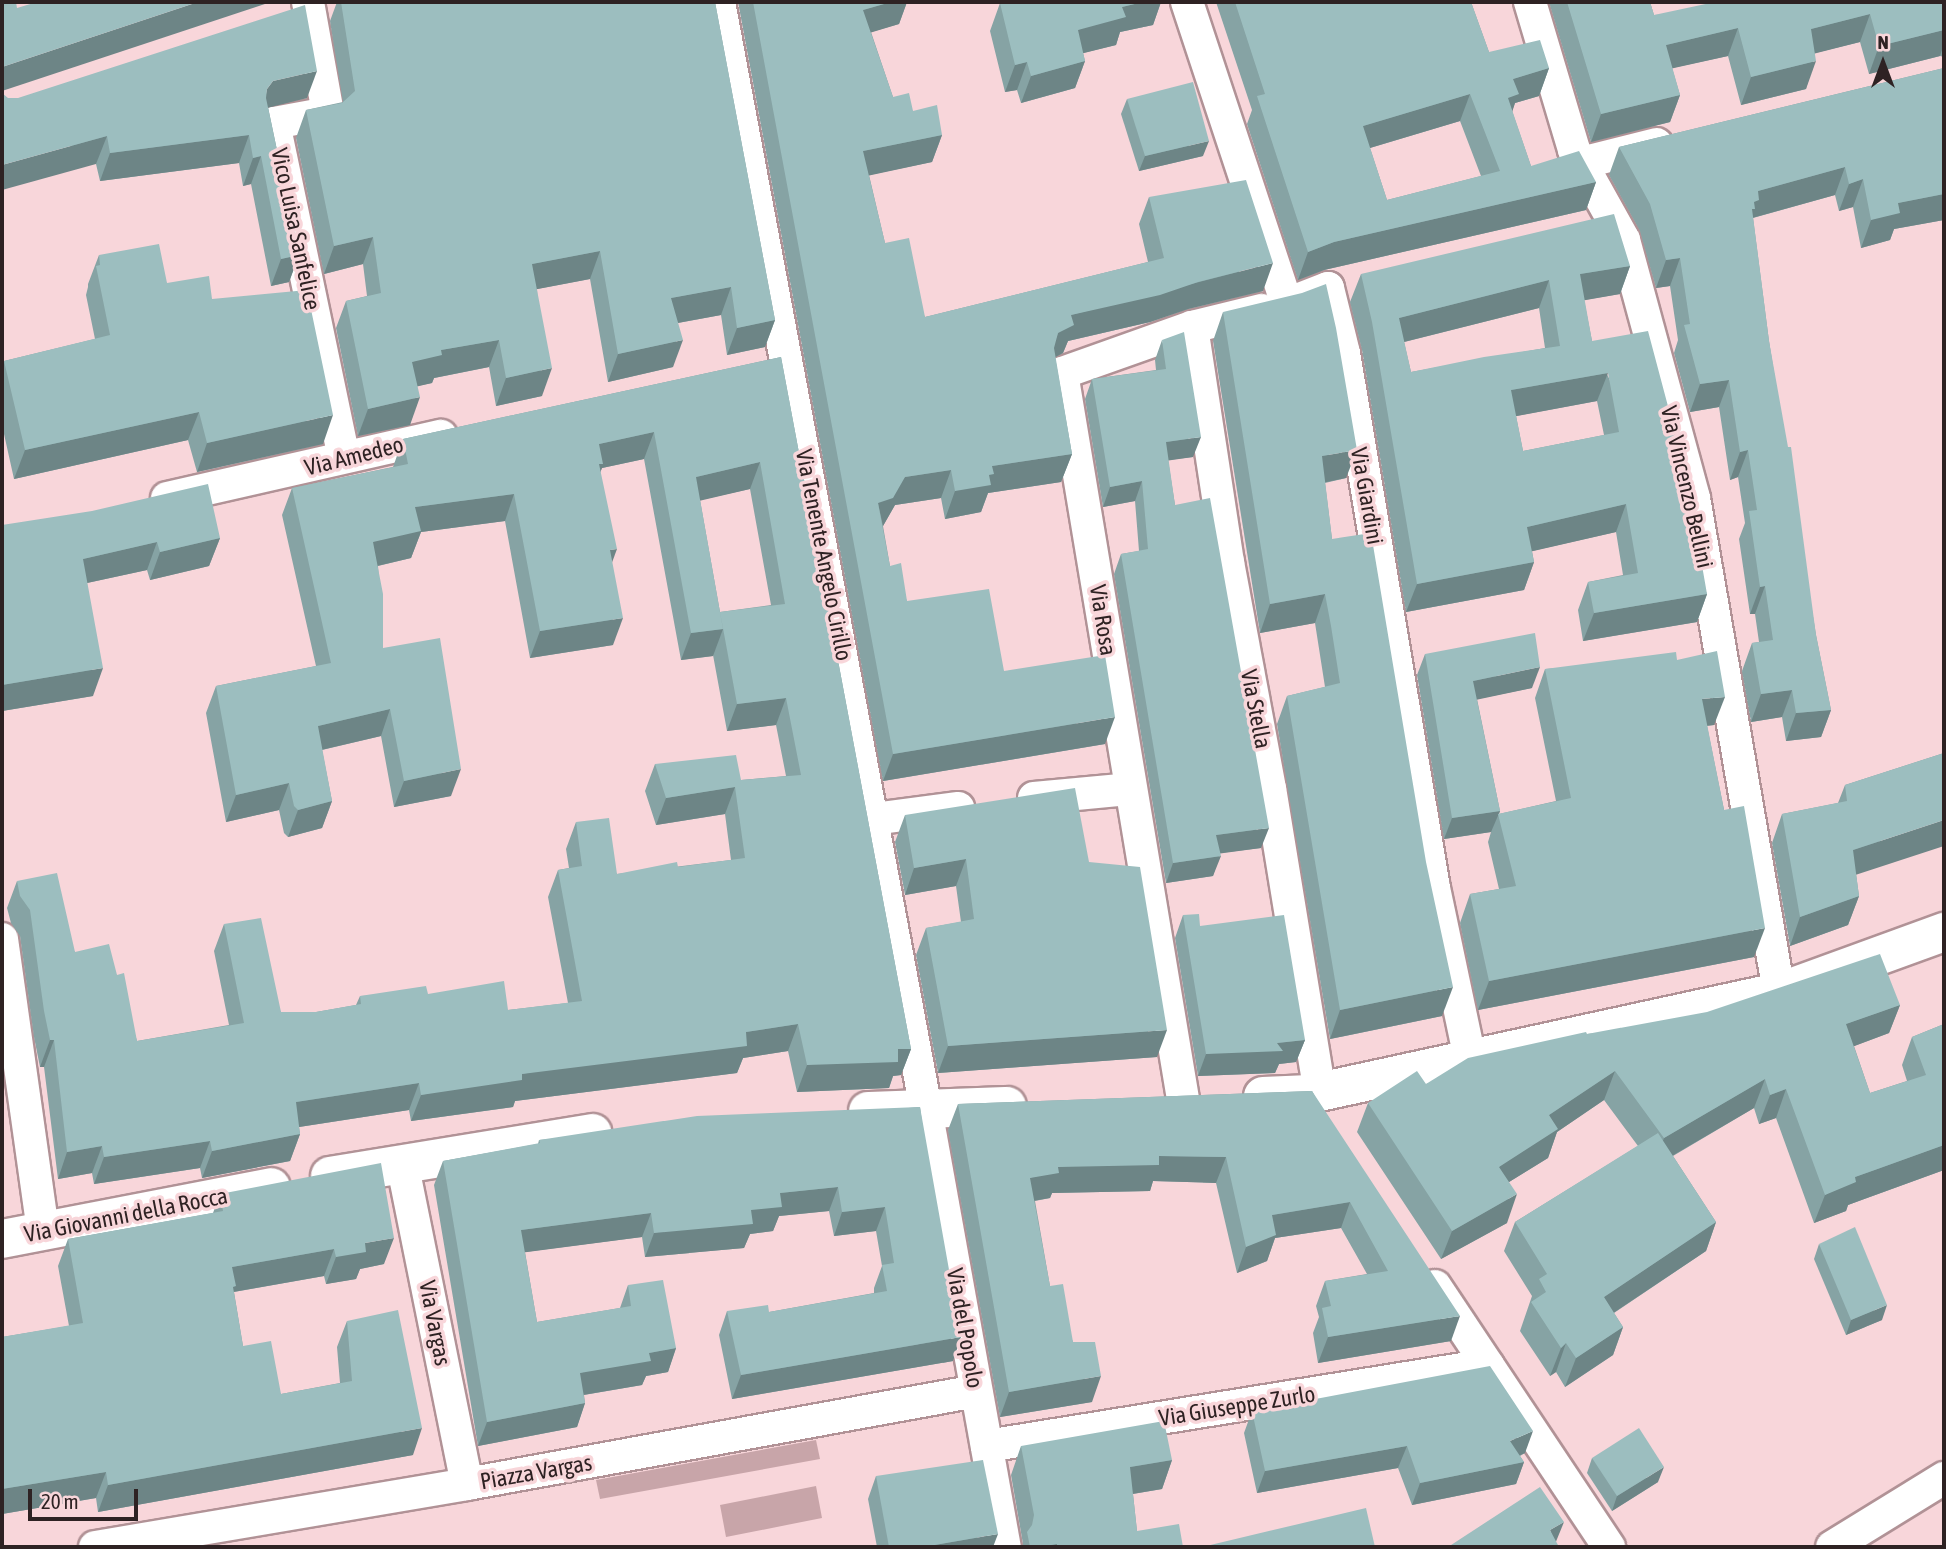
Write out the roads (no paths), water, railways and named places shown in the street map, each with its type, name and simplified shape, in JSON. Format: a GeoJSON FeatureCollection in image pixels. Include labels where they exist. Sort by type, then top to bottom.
{"type":"FeatureCollection","features":[{"type":"Feature","properties":{"kind":"street","name":"Via Tenente Angelo Cirillo"},"geometry":{"type":"LineString","coordinates":[[719,2],[774,364],[873,819],[926,1109]]}},
{"type":"Feature","properties":{"kind":"street"},"geometry":{"type":"LineString","coordinates":[[1187,2],[1287,303],[1328,288],[1360,282]]}},
{"type":"Feature","properties":{"kind":"street","name":"Via Vincenzo Bellini"},"geometry":{"type":"LineString","coordinates":[[1530,2],[1599,224],[1624,240],[1694,498],[1779,992]]}},
{"type":"Feature","properties":{"kind":"street","name":"Vico Luisa Sanfelice"},"geometry":{"type":"LineString","coordinates":[[308,7],[328,113],[274,124],[344,457]]}},
{"type":"Feature","properties":{"kind":"street"},"geometry":{"type":"LineString","coordinates":[[1581,163],[1689,136]]}},
{"type":"Feature","properties":{"kind":"street","name":"Via Giardini"},"geometry":{"type":"LineString","coordinates":[[1328,288],[1344,353],[1434,888],[1470,1059]]}},
{"type":"Feature","properties":{"kind":"street","name":"Via Rosa"},"geometry":{"type":"LineString","coordinates":[[1183,1099],[1129,789],[1079,460],[1062,373],[1192,327],[1287,303]]}},
{"type":"Feature","properties":{"kind":"street","name":"Via Stella"},"geometry":{"type":"LineString","coordinates":[[1192,327],[1228,562],[1270,788],[1318,1101]]}},
{"type":"Feature","properties":{"kind":"street","name":"Via Amedeo"},"geometry":{"type":"LineString","coordinates":[[135,505],[465,431]]}},
{"type":"Feature","properties":{"kind":"street"},"geometry":{"type":"LineString","coordinates":[[873,819],[1129,789]]}},
{"type":"Feature","properties":{"kind":"street"},"geometry":{"type":"LineString","coordinates":[[1142,1101],[1227,1098],[1318,1101],[1470,1059],[1779,992],[1944,932]]}},
{"type":"Feature","properties":{"kind":"street"},"geometry":{"type":"LineString","coordinates":[[2,939],[43,1231]]}},
{"type":"Feature","properties":{"kind":"street"},"geometry":{"type":"LineString","coordinates":[[833,1113],[1048,1104]]}},
{"type":"Feature","properties":{"kind":"street","name":"Via del Popolo"},"geometry":{"type":"LineString","coordinates":[[926,1109],[1005,1547]]}},
{"type":"Feature","properties":{"kind":"street","name":"Via Giovanni della Rocca"},"geometry":{"type":"LineString","coordinates":[[2,1239],[402,1162],[632,1127]]}},
{"type":"Feature","properties":{"kind":"street","name":"Via Vargas"},"geometry":{"type":"LineString","coordinates":[[402,1162],[467,1485]]}},
{"type":"Feature","properties":{"kind":"street"},"geometry":{"type":"LineString","coordinates":[[1420,1264],[1609,1547]]}},
{"type":"Feature","properties":{"kind":"street","name":"Via Giuseppe Zurlo"},"geometry":{"type":"LineString","coordinates":[[987,1446],[1487,1365]]}},
{"type":"Feature","properties":{"kind":"street","name":"Piazza Vargas"},"geometry":{"type":"LineString","coordinates":[[95,1547],[467,1485],[976,1391]]}},
{"type":"Feature","properties":{"kind":"street"},"geometry":{"type":"LineString","coordinates":[[1832,1547],[1944,1478]]}}]}
